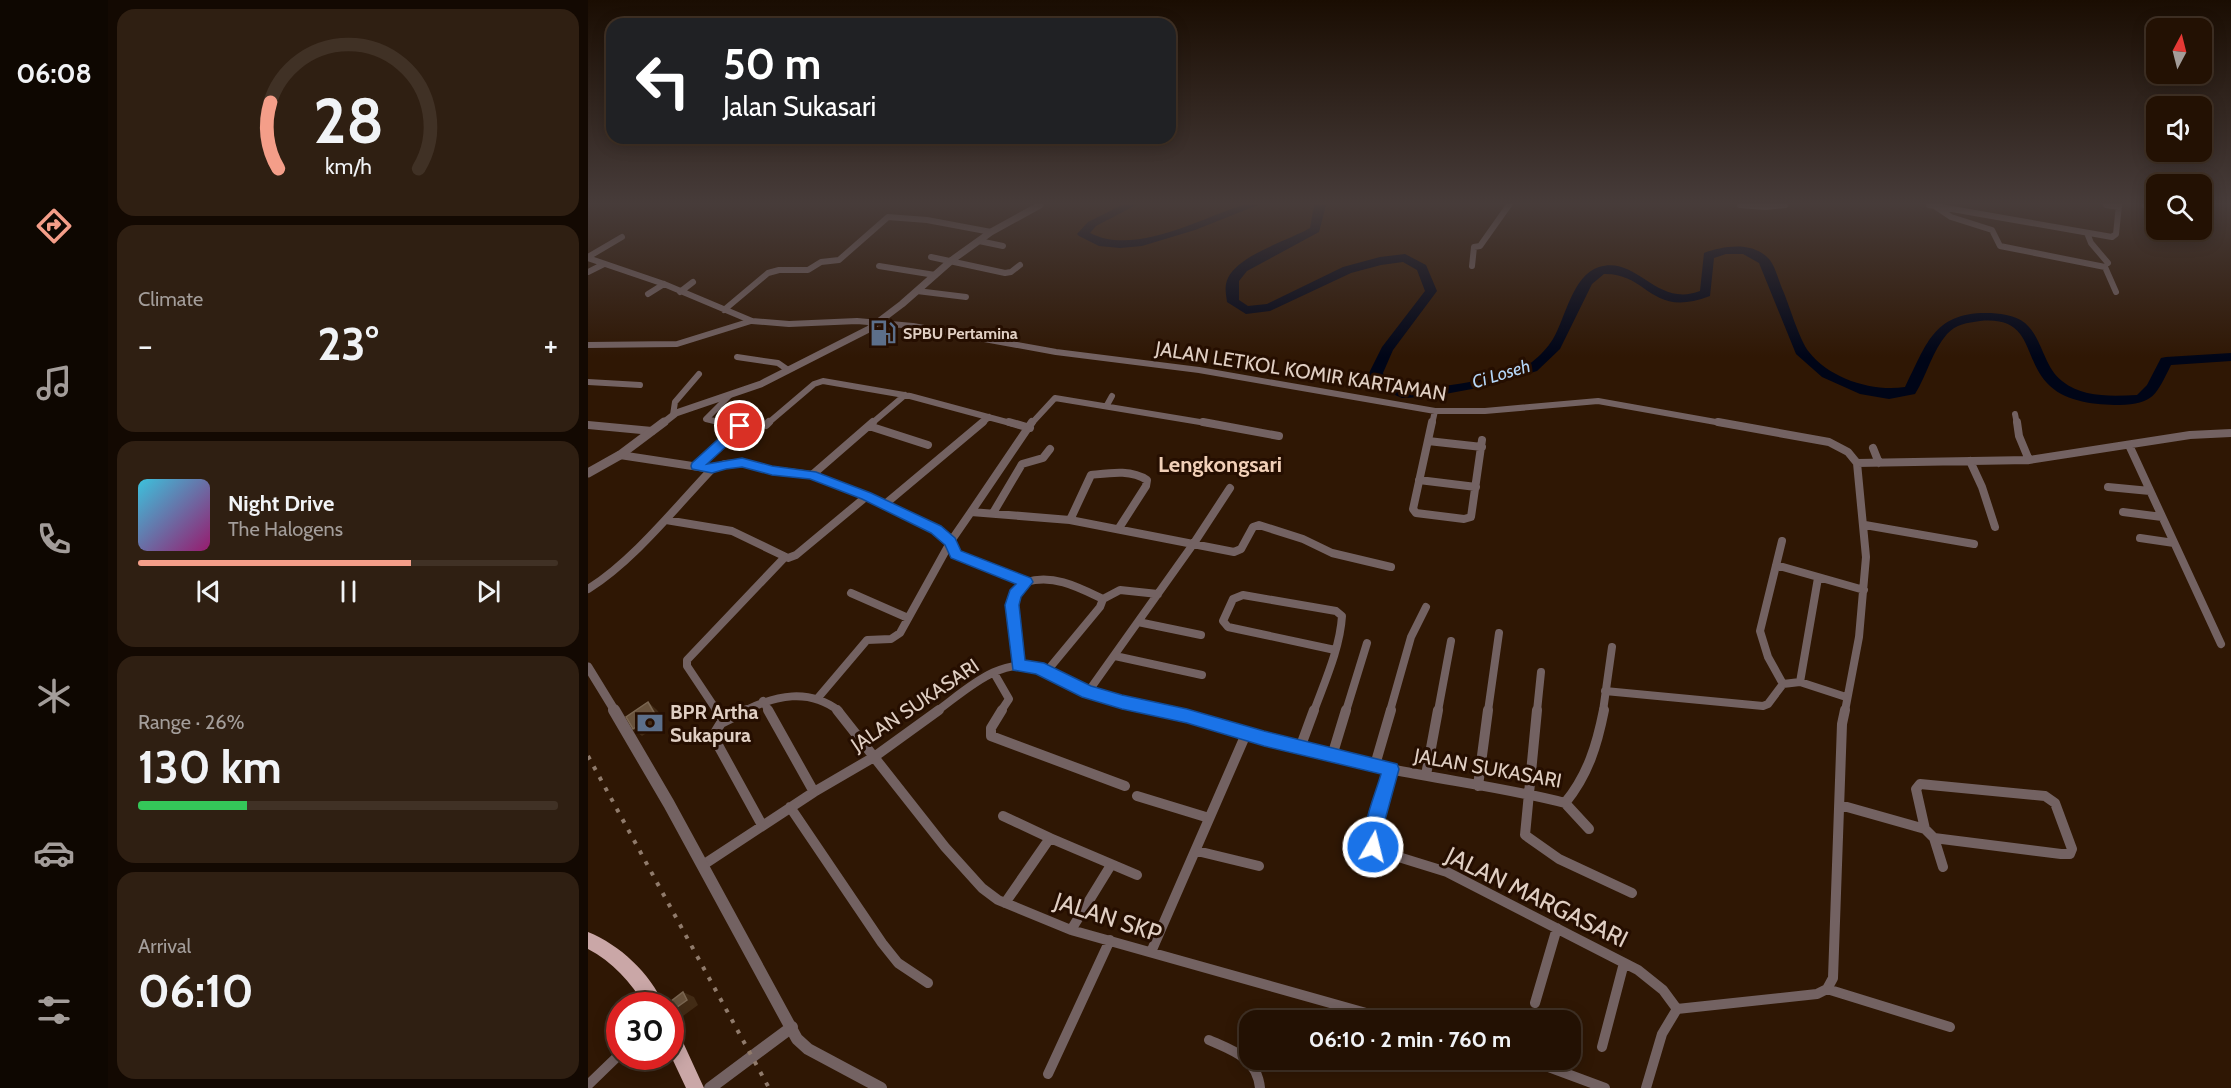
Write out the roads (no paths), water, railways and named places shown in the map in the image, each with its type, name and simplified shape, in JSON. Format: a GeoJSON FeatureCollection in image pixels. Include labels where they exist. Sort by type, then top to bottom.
{"type":"FeatureCollection","features":[{"type":"Feature","properties":{"kind":"main road"},"geometry":{"type":"LineString","coordinates":[[588,940],[599,945],[628,969],[646,992]]}},
{"type":"Feature","properties":{"kind":"main road"},"geometry":{"type":"LineString","coordinates":[[684,1064],[695,1088]]}},
{"type":"Feature","properties":{"kind":"street"},"geometry":{"type":"LineString","coordinates":[[810,270],[822,262],[840,260],[845,256]]}},
{"type":"Feature","properties":{"kind":"street"},"geometry":{"type":"LineString","coordinates":[[588,473],[620,455],[672,415],[761,384],[879,322],[958,256]]}},
{"type":"Feature","properties":{"kind":"street"},"geometry":{"type":"LineString","coordinates":[[1472,266],[1473,256]]}},
{"type":"Feature","properties":{"kind":"street"},"geometry":{"type":"LineString","coordinates":[[2058,256],[2105,267],[2116,292]]}},
{"type":"Feature","properties":{"kind":"street"},"geometry":{"type":"LineString","coordinates":[[2102,256],[2108,263]]}},
{"type":"Feature","properties":{"kind":"street"},"geometry":{"type":"LineString","coordinates":[[931,257],[1005,273],[1011,272],[1020,265]]}},
{"type":"Feature","properties":{"kind":"street","name":"JALAN LETKOL KOMIR KARTAMAN"},"geometry":{"type":"LineString","coordinates":[[588,258],[664,284],[752,321],[789,324],[879,322],[926,328],[1056,352],[1199,369],[1435,411],[1485,411],[1598,401],[1829,442],[1848,452],[1857,463]]}},
{"type":"Feature","properties":{"kind":"street"},"geometry":{"type":"LineString","coordinates":[[588,272],[604,264]]}},
{"type":"Feature","properties":{"kind":"street"},"geometry":{"type":"LineString","coordinates":[[879,266],[935,275]]}},
{"type":"Feature","properties":{"kind":"street"},"geometry":{"type":"LineString","coordinates":[[724,310],[768,273],[779,270],[817,272]]}},
{"type":"Feature","properties":{"kind":"street"},"geometry":{"type":"LineString","coordinates":[[680,292],[693,282]]}},
{"type":"Feature","properties":{"kind":"street"},"geometry":{"type":"LineString","coordinates":[[648,294],[664,284]]}},
{"type":"Feature","properties":{"kind":"street"},"geometry":{"type":"LineString","coordinates":[[917,291],[966,297]]}},
{"type":"Feature","properties":{"kind":"street"},"geometry":{"type":"LineString","coordinates":[[588,345],[677,344],[752,321]]}},
{"type":"Feature","properties":{"kind":"street"},"geometry":{"type":"LineString","coordinates":[[737,357],[778,363],[788,370]]}},
{"type":"Feature","properties":{"kind":"street"},"geometry":{"type":"LineString","coordinates":[[672,415],[675,402],[699,374]]}},
{"type":"Feature","properties":{"kind":"street"},"geometry":{"type":"LineString","coordinates":[[588,390],[592,382],[640,385]]}},
{"type":"Feature","properties":{"kind":"street"},"geometry":{"type":"LineString","coordinates":[[766,424],[819,382],[904,395],[1030,428]]}},
{"type":"Feature","properties":{"kind":"street"},"geometry":{"type":"LineString","coordinates":[[812,475],[904,395]]}},
{"type":"Feature","properties":{"kind":"street"},"geometry":{"type":"LineString","coordinates":[[697,466],[741,428],[706,419],[729,396]]}},
{"type":"Feature","properties":{"kind":"street"},"geometry":{"type":"LineString","coordinates":[[1107,405],[1112,396]]}},
{"type":"Feature","properties":{"kind":"street"},"geometry":{"type":"LineString","coordinates":[[762,825],[713,736],[715,730],[724,721],[764,701],[790,696],[817,699],[866,641],[893,639],[900,633],[951,542],[1030,428],[1054,399],[1107,405],[1280,436]]}},
{"type":"Feature","properties":{"kind":"street"},"geometry":{"type":"LineString","coordinates":[[1428,441],[1482,443],[1472,516],[1464,519],[1414,512],[1419,480],[1428,441],[1435,411]]}},
{"type":"Feature","properties":{"kind":"street"},"geometry":{"type":"LineString","coordinates":[[2015,414],[2019,436],[2029,459]]}},
{"type":"Feature","properties":{"kind":"street"},"geometry":{"type":"LineString","coordinates":[[884,505],[989,417]]}},
{"type":"Feature","properties":{"kind":"street"},"geometry":{"type":"LineString","coordinates":[[588,425],[652,431]]}},
{"type":"Feature","properties":{"kind":"street"},"geometry":{"type":"LineString","coordinates":[[869,426],[928,445]]}},
{"type":"Feature","properties":{"kind":"street"},"geometry":{"type":"LineString","coordinates":[[1646,1088],[1665,1029],[1672,1013],[1677,1009],[1806,996],[1827,988],[1833,978],[1841,738],[1846,697],[1859,637],[1864,590],[1865,525],[1857,463],[2029,459],[2190,435],[2231,434]]}},
{"type":"Feature","properties":{"kind":"street"},"geometry":{"type":"LineString","coordinates":[[2129,445],[2221,644]]}},
{"type":"Feature","properties":{"kind":"street"},"geometry":{"type":"LineString","coordinates":[[1873,448],[1880,463]]}},
{"type":"Feature","properties":{"kind":"street"},"geometry":{"type":"LineString","coordinates":[[993,513],[1020,466],[1026,461],[1043,458],[1050,449]]}},
{"type":"Feature","properties":{"kind":"street"},"geometry":{"type":"LineString","coordinates":[[620,455],[712,469]]}},
{"type":"Feature","properties":{"kind":"street"},"geometry":{"type":"LineString","coordinates":[[1970,461],[1982,487],[1995,527]]}},
{"type":"Feature","properties":{"kind":"street"},"geometry":{"type":"LineString","coordinates":[[588,589],[606,578],[666,520],[712,469],[725,464],[742,463],[772,470],[812,475],[867,496],[936,529],[951,542],[954,552],[960,557],[1026,582]]}},
{"type":"Feature","properties":{"kind":"street"},"geometry":{"type":"LineString","coordinates":[[1070,520],[1090,476],[1132,474],[1142,476],[1147,480],[1146,486],[1119,528]]}},
{"type":"Feature","properties":{"kind":"street"},"geometry":{"type":"LineString","coordinates":[[1419,480],[1476,487]]}},
{"type":"Feature","properties":{"kind":"street"},"geometry":{"type":"LineString","coordinates":[[2108,487],[2150,491]]}},
{"type":"Feature","properties":{"kind":"street"},"geometry":{"type":"LineString","coordinates":[[1088,692],[1194,543],[1230,488]]}},
{"type":"Feature","properties":{"kind":"street"},"geometry":{"type":"LineString","coordinates":[[724,721],[686,663],[721,622],[785,557],[796,555],[867,496]]}},
{"type":"Feature","properties":{"kind":"street"},"geometry":{"type":"LineString","coordinates":[[971,512],[1070,520],[1236,552],[1241,549],[1253,527],[1259,525],[1303,539],[1332,553],[1391,567]]}},
{"type":"Feature","properties":{"kind":"street"},"geometry":{"type":"LineString","coordinates":[[2123,512],[2162,517]]}},
{"type":"Feature","properties":{"kind":"street"},"geometry":{"type":"LineString","coordinates":[[666,520],[732,531],[785,557]]}},
{"type":"Feature","properties":{"kind":"street"},"geometry":{"type":"LineString","coordinates":[[1865,525],[1974,544]]}},
{"type":"Feature","properties":{"kind":"street"},"geometry":{"type":"LineString","coordinates":[[2140,538],[2174,543]]}},
{"type":"Feature","properties":{"kind":"street"},"geometry":{"type":"LineString","coordinates":[[1782,541],[1760,631],[1768,657],[1783,684]]}},
{"type":"Feature","properties":{"kind":"street"},"geometry":{"type":"LineString","coordinates":[[1776,565],[1864,590]]}},
{"type":"Feature","properties":{"kind":"street"},"geometry":{"type":"LineString","coordinates":[[1018,665],[1012,605],[1015,594],[1026,582],[1040,578],[1053,579],[1103,599]]}},
{"type":"Feature","properties":{"kind":"street"},"geometry":{"type":"LineString","coordinates":[[1800,682],[1818,578]]}},
{"type":"Feature","properties":{"kind":"street"},"geometry":{"type":"LineString","coordinates":[[1047,671],[1096,612],[1103,599],[1120,590],[1158,594]]}},
{"type":"Feature","properties":{"kind":"street"},"geometry":{"type":"LineString","coordinates":[[851,593],[908,618]]}},
{"type":"Feature","properties":{"kind":"street"},"geometry":{"type":"LineString","coordinates":[[1300,748],[1335,650],[1343,620],[1341,614],[1336,611],[1243,595],[1233,599],[1223,621],[1228,627],[1335,650]]}},
{"type":"Feature","properties":{"kind":"street"},"geometry":{"type":"LineString","coordinates":[[1375,765],[1411,637],[1426,607]]}},
{"type":"Feature","properties":{"kind":"street"},"geometry":{"type":"LineString","coordinates":[[1138,622],[1201,635]]}},
{"type":"Feature","properties":{"kind":"street"},"geometry":{"type":"LineString","coordinates":[[1478,786],[1499,633]]}},
{"type":"Feature","properties":{"kind":"street"},"geometry":{"type":"LineString","coordinates":[[1426,775],[1451,641]]}},
{"type":"Feature","properties":{"kind":"street"},"geometry":{"type":"LineString","coordinates":[[1332,756],[1367,644]]}},
{"type":"Feature","properties":{"kind":"street","name":"JALAN SUKASARI"},"geometry":{"type":"LineString","coordinates":[[704,865],[790,807],[874,757],[978,681],[1018,665],[1028,665],[1047,671],[1088,692],[1187,716],[1300,748],[1391,769],[1530,794],[1565,803],[1577,788],[1592,758],[1601,723],[1612,647]]}},
{"type":"Feature","properties":{"kind":"street"},"geometry":{"type":"LineString","coordinates":[[1115,656],[1202,675]]}},
{"type":"Feature","properties":{"kind":"street"},"geometry":{"type":"LineString","coordinates":[[588,666],[628,730],[704,865],[797,1039],[803,1046],[881,1088]]}},
{"type":"Feature","properties":{"kind":"street"},"geometry":{"type":"LineString","coordinates":[[1541,672],[1530,794],[1524,832],[1527,838],[1562,860],[1632,893]]}},
{"type":"Feature","properties":{"kind":"street"},"geometry":{"type":"LineString","coordinates":[[994,673],[1009,699],[991,728],[991,736],[1125,786]]}},
{"type":"Feature","properties":{"kind":"street"},"geometry":{"type":"LineString","coordinates":[[1605,691],[1763,706],[1783,684],[1800,682],[1846,697]]}},
{"type":"Feature","properties":{"kind":"street","name":"JALAN SKP"},"geometry":{"type":"LineString","coordinates":[[817,699],[840,711],[945,847],[982,888],[1005,903],[1071,930],[1356,1010]]}},
{"type":"Feature","properties":{"kind":"street"},"geometry":{"type":"LineString","coordinates":[[764,701],[814,792]]}},
{"type":"Feature","properties":{"kind":"street"},"geometry":{"type":"LineString","coordinates":[[1151,952],[1246,734]]}},
{"type":"Feature","properties":{"kind":"street","name":"JALAN MARGASARI"},"geometry":{"type":"LineString","coordinates":[[1391,769],[1373,834],[1373,844],[1376,850],[1460,877],[1624,963],[1651,979],[1663,990],[1677,1009]]}},
{"type":"Feature","properties":{"kind":"street"},"geometry":{"type":"LineString","coordinates":[[1925,829],[1916,790],[1920,784],[2045,796],[2055,802],[2072,849],[2070,854],[2061,854],[1934,838]]}},
{"type":"Feature","properties":{"kind":"street"},"geometry":{"type":"LineString","coordinates":[[1137,796],[1209,818]]}},
{"type":"Feature","properties":{"kind":"street"},"geometry":{"type":"LineString","coordinates":[[1565,803],[1589,829]]}},
{"type":"Feature","properties":{"kind":"street"},"geometry":{"type":"LineString","coordinates":[[1839,805],[1925,829],[1934,838],[1942,867]]}},
{"type":"Feature","properties":{"kind":"street"},"geometry":{"type":"LineString","coordinates":[[790,807],[882,943],[898,963],[928,983]]}},
{"type":"Feature","properties":{"kind":"street"},"geometry":{"type":"LineString","coordinates":[[1003,816],[1137,875]]}},
{"type":"Feature","properties":{"kind":"street"},"geometry":{"type":"LineString","coordinates":[[1005,903],[1050,838]]}},
{"type":"Feature","properties":{"kind":"street"},"geometry":{"type":"LineString","coordinates":[[1197,850],[1259,866]]}},
{"type":"Feature","properties":{"kind":"street"},"geometry":{"type":"LineString","coordinates":[[1071,930],[1111,865]]}},
{"type":"Feature","properties":{"kind":"street"},"geometry":{"type":"LineString","coordinates":[[1535,1003],[1557,928]]}},
{"type":"Feature","properties":{"kind":"street"},"geometry":{"type":"LineString","coordinates":[[1048,1074],[1110,940]]}},
{"type":"Feature","properties":{"kind":"street"},"geometry":{"type":"LineString","coordinates":[[1602,1047],[1624,963]]}},
{"type":"Feature","properties":{"kind":"street"},"geometry":{"type":"LineString","coordinates":[[1827,988],[1950,1027]]}},
{"type":"Feature","properties":{"kind":"street"},"geometry":{"type":"LineString","coordinates":[[710,1088],[792,1027]]}},
{"type":"Feature","properties":{"kind":"street"},"geometry":{"type":"LineString","coordinates":[[1209,1040],[1251,1062],[1260,1074],[1260,1088]]}},
{"type":"Feature","properties":{"kind":"street"},"geometry":{"type":"LineString","coordinates":[[588,1085],[606,1068]]}},
{"type":"Feature","properties":{"kind":"street"},"geometry":{"type":"LineString","coordinates":[[1557,1070],[1605,1088]]}},
{"type":"Feature","properties":{"kind":"waterway","name":"Ci Loseh"},"geometry":{"type":"LineString","coordinates":[[1264,256],[1251,263],[1234,278],[1233,302],[1246,310],[1270,307],[1347,270],[1380,261],[1405,258],[1422,268],[1431,291],[1387,350],[1376,373],[1381,384],[1394,391],[1414,394],[1468,386],[1532,368],[1555,346],[1587,282],[1594,274],[1602,270],[1615,270],[1627,274],[1663,295],[1676,299],[1690,299],[1706,293],[1709,256]]}},
{"type":"Feature","properties":{"kind":"waterway","name":"Ci Loseh"},"geometry":{"type":"LineString","coordinates":[[1754,256],[1764,261],[1803,354],[1827,374],[1860,389],[1889,394],[1910,391],[1933,344],[1944,329],[1958,321],[1986,317],[2006,319],[2024,329],[2050,378],[2065,390],[2086,398],[2141,399],[2153,387],[2166,361],[2231,357]]}},
{"type":"Feature","properties":{"kind":"railway"},"geometry":{"type":"LineString","coordinates":[[588,756],[769,1088]]}},
{"type":"Feature","properties":{"kind":"place","name":"SPBU Pertamina"},"geometry":{"type":"Point","coordinates":[883,333]}},
{"type":"Feature","properties":{"kind":"place","name":"BPR Artha Sukapura"},"geometry":{"type":"Point","coordinates":[650,723]}},
{"type":"Feature","properties":{"kind":"district","name":"Lengkongsari"},"geometry":{"type":"Point","coordinates":[1220,464]}}]}
